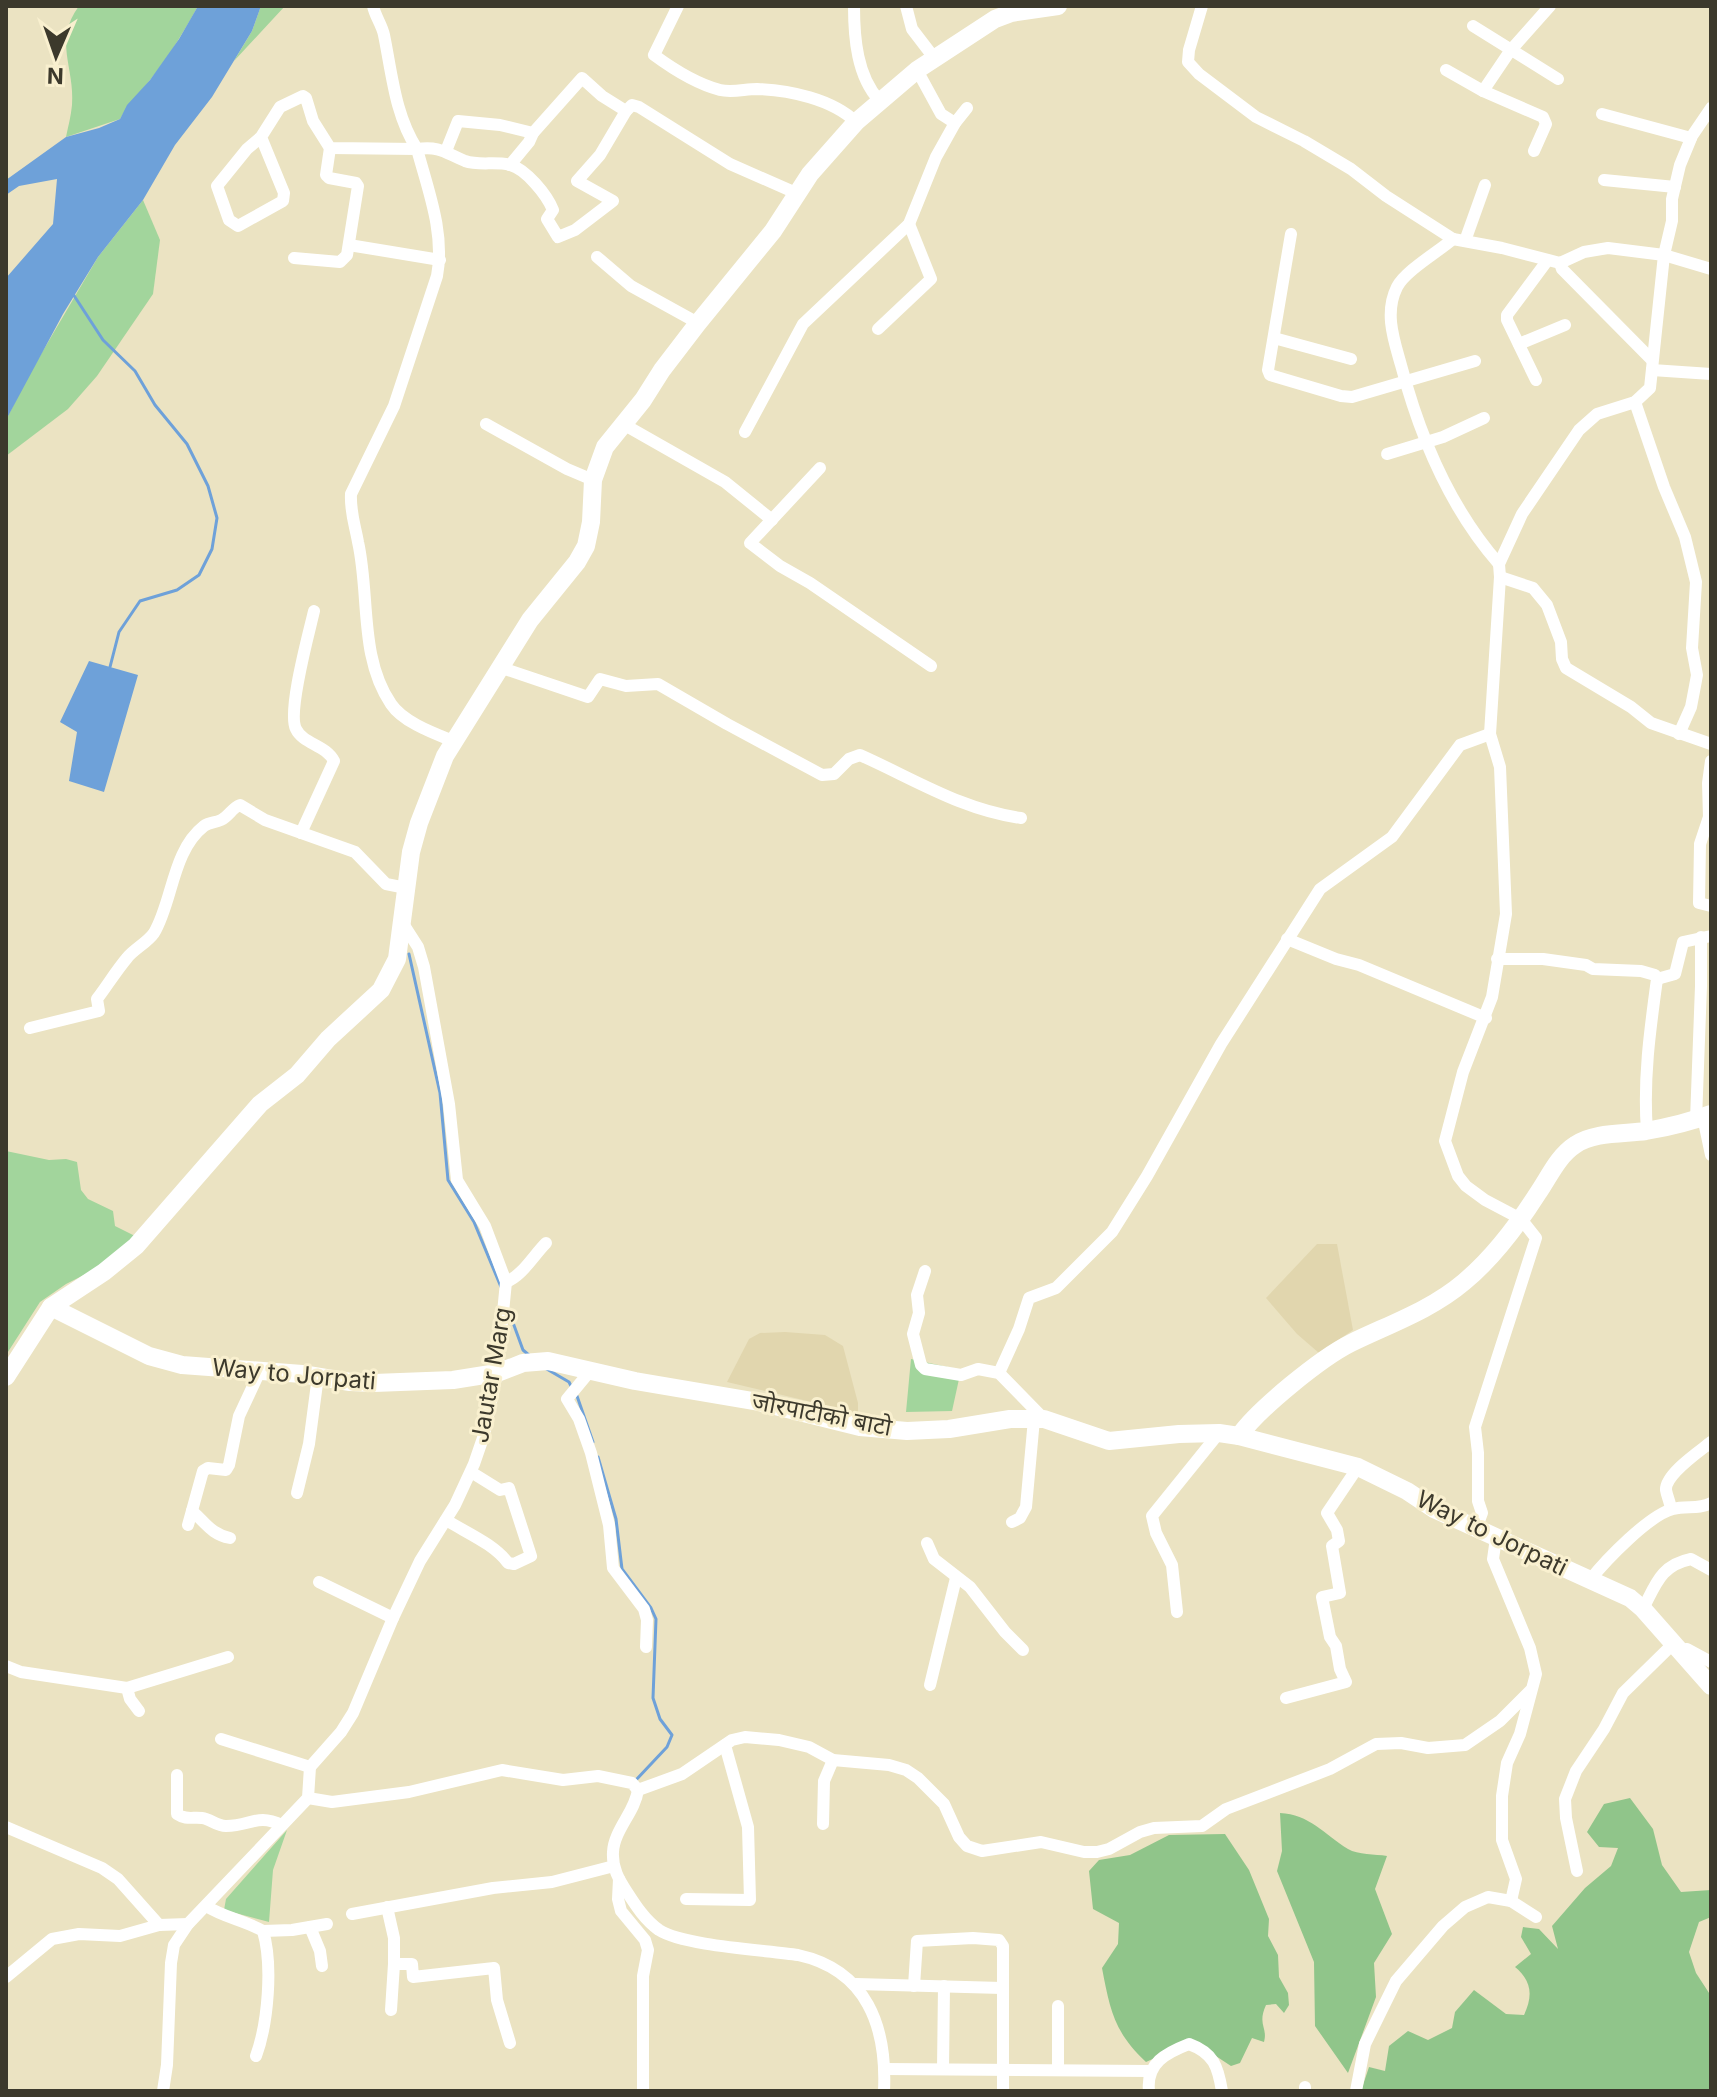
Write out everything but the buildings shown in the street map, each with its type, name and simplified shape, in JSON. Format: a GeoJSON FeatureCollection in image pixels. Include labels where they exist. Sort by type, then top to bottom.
{"type":"FeatureCollection","features":[{"type":"Feature","properties":{"kind":"street"},"geometry":{"type":"LineString","coordinates":[[373,6],[383,30],[397,102],[406,131],[417,149],[436,219],[440,260],[418,340],[386,426],[351,494],[350,509],[358,542],[372,659],[382,687],[392,706],[404,717],[453,741]]}},
{"type":"Feature","properties":{"kind":"street"},"geometry":{"type":"LineString","coordinates":[[678,6],[654,55],[670,67],[719,90],[783,92],[814,100],[841,109],[856,122]]}},
{"type":"Feature","properties":{"kind":"street"},"geometry":{"type":"LineString","coordinates":[[854,6],[854,29],[865,83],[879,100]]}},
{"type":"Feature","properties":{"kind":"street"},"geometry":{"type":"LineString","coordinates":[[906,6],[912,29],[935,59]]}},
{"type":"Feature","properties":{"kind":"street"},"geometry":{"type":"LineString","coordinates":[[6,1377],[51,1307],[104,1272],[136,1246],[260,1104],[297,1075],[328,1039],[381,990],[397,959],[406,888],[419,823],[445,756],[530,620],[577,562],[586,546],[591,522],[593,480],[605,447],[698,323],[773,231],[816,166],[879,100],[917,70],[995,19],[1011,13],[1058,6]]}},
{"type":"Feature","properties":{"kind":"street"},"geometry":{"type":"LineString","coordinates":[[1202,6],[1188,62],[1199,74],[1256,117],[1351,169],[1386,196],[1459,240],[1553,262],[1652,365],[1711,374]]}},
{"type":"Feature","properties":{"kind":"street"},"geometry":{"type":"LineString","coordinates":[[1483,91],[1510,51],[1550,6]]}},
{"type":"Feature","properties":{"kind":"street"},"geometry":{"type":"LineString","coordinates":[[1473,26],[1558,79]]}},
{"type":"Feature","properties":{"kind":"street"},"geometry":{"type":"LineString","coordinates":[[917,70],[941,114],[955,123]]}},
{"type":"Feature","properties":{"kind":"street"},"geometry":{"type":"LineString","coordinates":[[1446,70],[1483,91],[1543,117],[1546,124],[1534,151]]}},
{"type":"Feature","properties":{"kind":"street"},"geometry":{"type":"LineString","coordinates":[[510,165],[533,133],[582,78],[602,96],[626,111]]}},
{"type":"Feature","properties":{"kind":"street"},"geometry":{"type":"LineString","coordinates":[[261,137],[284,193],[283,201],[238,226],[229,220],[217,186],[261,137],[280,107],[303,96],[313,121],[330,148],[326,175],[358,186],[347,255],[340,262],[294,258]]}},
{"type":"Feature","properties":{"kind":"street"},"geometry":{"type":"LineString","coordinates":[[330,148],[440,148],[466,162],[510,165],[525,174],[550,202],[553,210],[547,219],[558,237],[575,230],[613,201],[577,181],[600,155],[632,105],[730,164],[796,193]]}},
{"type":"Feature","properties":{"kind":"street"},"geometry":{"type":"LineString","coordinates":[[745,432],[803,324],[909,224],[936,157],[967,108]]}},
{"type":"Feature","properties":{"kind":"street"},"geometry":{"type":"LineString","coordinates":[[1476,1529],[1482,1513],[1478,1501],[1475,1427],[1536,1238],[1521,1219],[1466,1186],[1458,1176],[1445,1141],[1463,1072],[1492,997],[1506,914],[1500,767],[1490,734],[1500,570],[1522,514],[1579,430],[1597,414],[1635,402],[1650,388],[1664,255],[1672,221],[1675,187],[1691,138],[1711,108]]}},
{"type":"Feature","properties":{"kind":"street"},"geometry":{"type":"LineString","coordinates":[[1602,114],[1691,138]]}},
{"type":"Feature","properties":{"kind":"street"},"geometry":{"type":"LineString","coordinates":[[446,151],[458,121],[500,125],[533,133]]}},
{"type":"Feature","properties":{"kind":"street"},"geometry":{"type":"LineString","coordinates":[[1604,180],[1675,187]]}},
{"type":"Feature","properties":{"kind":"street"},"geometry":{"type":"LineString","coordinates":[[1485,185],[1459,240],[1398,285],[1391,303],[1391,327],[1426,443],[1458,507],[1500,570],[1533,588],[1547,605],[1561,642],[1563,665],[1651,723],[1711,744]]}},
{"type":"Feature","properties":{"kind":"street"},"geometry":{"type":"LineString","coordinates":[[878,329],[931,279],[909,224]]}},
{"type":"Feature","properties":{"kind":"street"},"geometry":{"type":"LineString","coordinates":[[1291,234],[1268,370],[1270,375],[1352,397],[1475,361]]}},
{"type":"Feature","properties":{"kind":"street"},"geometry":{"type":"LineString","coordinates":[[349,245],[440,260]]}},
{"type":"Feature","properties":{"kind":"street"},"geometry":{"type":"LineString","coordinates":[[1536,380],[1507,315],[1553,262],[1608,248],[1664,255],[1711,269]]}},
{"type":"Feature","properties":{"kind":"street"},"geometry":{"type":"LineString","coordinates":[[597,257],[631,286],[698,323]]}},
{"type":"Feature","properties":{"kind":"street"},"geometry":{"type":"LineString","coordinates":[[1519,344],[1565,325]]}},
{"type":"Feature","properties":{"kind":"street"},"geometry":{"type":"LineString","coordinates":[[1274,338],[1351,359]]}},
{"type":"Feature","properties":{"kind":"street"},"geometry":{"type":"LineString","coordinates":[[1635,402],[1692,562],[1696,602],[1692,648],[1697,675],[1691,707],[1679,734]]}},
{"type":"Feature","properties":{"kind":"street"},"geometry":{"type":"LineString","coordinates":[[1387,454],[1426,443],[1484,418]]}},
{"type":"Feature","properties":{"kind":"street"},"geometry":{"type":"LineString","coordinates":[[486,424],[593,480]]}},
{"type":"Feature","properties":{"kind":"street"},"geometry":{"type":"LineString","coordinates":[[623,424],[725,482],[772,520]]}},
{"type":"Feature","properties":{"kind":"street"},"geometry":{"type":"LineString","coordinates":[[820,468],[750,543],[931,666]]}},
{"type":"Feature","properties":{"kind":"street"},"geometry":{"type":"LineString","coordinates":[[301,833],[334,761],[331,755],[301,737],[293,724],[302,660],[314,611]]}},
{"type":"Feature","properties":{"kind":"street"},"geometry":{"type":"LineString","coordinates":[[502,668],[588,697],[600,679],[626,686],[658,684],[822,775],[834,774],[849,759],[860,755],[943,795],[994,815],[1021,818]]}},
{"type":"Feature","properties":{"kind":"street"},"geometry":{"type":"LineString","coordinates":[[1695,686],[1711,684]]}},
{"type":"Feature","properties":{"kind":"street"},"geometry":{"type":"LineString","coordinates":[[999,1373],[1029,1298],[1056,1288],[1112,1232],[1221,1044],[1320,889],[1392,837],[1460,745],[1490,734]]}},
{"type":"Feature","properties":{"kind":"street"},"geometry":{"type":"LineString","coordinates":[[1711,761],[1709,817],[1700,844],[1697,900],[1711,906]]}},
{"type":"Feature","properties":{"kind":"street"},"geometry":{"type":"LineString","coordinates":[[30,1028],[99,1011],[97,999],[128,957],[151,937],[165,913],[172,883],[197,832],[206,824],[223,820],[240,805],[265,820],[355,852],[386,884],[406,888]]}},
{"type":"Feature","properties":{"kind":"street","name":"Jautar Marg"},"geometry":{"type":"LineString","coordinates":[[310,1767],[341,1732],[353,1713],[420,1561],[471,1472],[484,1435],[497,1373],[506,1282],[485,1226],[457,1180],[449,1104],[424,967],[418,947],[402,922]]}},
{"type":"Feature","properties":{"kind":"street"},"geometry":{"type":"LineString","coordinates":[[1657,979],[1675,974],[1683,942],[1706,937],[1701,986],[1703,1117],[1711,1155]]}},
{"type":"Feature","properties":{"kind":"street"},"geometry":{"type":"LineString","coordinates":[[1287,939],[1371,969],[1486,1018]]}},
{"type":"Feature","properties":{"kind":"street"},"geometry":{"type":"LineString","coordinates":[[1497,959],[1543,959],[1586,965],[1593,969],[1641,971],[1655,975],[1644,1083],[1647,1131]]}},
{"type":"Feature","properties":{"kind":"street"},"geometry":{"type":"LineString","coordinates":[[1239,1436],[1251,1418],[1326,1359],[1422,1310],[1463,1283],[1499,1248],[1553,1169],[1577,1142],[1647,1131],[1703,1117]]}},
{"type":"Feature","properties":{"kind":"street"},"geometry":{"type":"LineString","coordinates":[[506,1282],[521,1273],[546,1243]]}},
{"type":"Feature","properties":{"kind":"street"},"geometry":{"type":"LineString","coordinates":[[925,1271],[917,1295],[919,1313],[913,1334],[921,1365],[925,1369],[961,1375],[978,1369],[999,1373],[1039,1419],[1026,1507],[1020,1518],[1012,1522]]}},
{"type":"Feature","properties":{"kind":"street","name":"Way to Jorpati"},"geometry":{"type":"LineString","coordinates":[[51,1307],[149,1356],[182,1365],[374,1383],[453,1380],[497,1373],[523,1363],[548,1361]]}},
{"type":"Feature","properties":{"kind":"street","name":"जोरपाटीको बाटो"},"geometry":{"type":"LineString","coordinates":[[548,1361],[635,1381],[759,1402],[860,1427],[907,1431],[1010,1419],[1039,1419],[1109,1441],[1179,1434],[1239,1436]]}},
{"type":"Feature","properties":{"kind":"street"},"geometry":{"type":"LineString","coordinates":[[591,1370],[573,1390],[568,1403],[579,1419],[601,1489],[609,1525],[613,1568],[644,1609],[647,1620],[646,1647]]}},
{"type":"Feature","properties":{"kind":"street"},"geometry":{"type":"LineString","coordinates":[[188,1525],[203,1471],[208,1468],[226,1470],[229,1465],[239,1416],[260,1371]]}},
{"type":"Feature","properties":{"kind":"street"},"geometry":{"type":"LineString","coordinates":[[297,1493],[309,1444],[318,1376]]}},
{"type":"Feature","properties":{"kind":"street"},"geometry":{"type":"LineString","coordinates":[[1177,1612],[1172,1565],[1152,1524],[1152,1516],[1219,1433]]}},
{"type":"Feature","properties":{"kind":"street","name":"Way to Jorpati"},"geometry":{"type":"LineString","coordinates":[[1239,1436],[1358,1467],[1476,1529],[1630,1598],[1711,1686]]}},
{"type":"Feature","properties":{"kind":"street"},"geometry":{"type":"LineString","coordinates":[[1671,1509],[1667,1484],[1683,1465],[1711,1442]]}},
{"type":"Feature","properties":{"kind":"street"},"geometry":{"type":"LineString","coordinates":[[1286,1698],[1346,1682],[1336,1646],[1330,1637],[1322,1597],[1340,1593],[1332,1546],[1339,1541],[1337,1530],[1327,1513],[1358,1467]]}},
{"type":"Feature","properties":{"kind":"street"},"geometry":{"type":"LineString","coordinates":[[446,1520],[499,1551],[508,1563],[514,1564],[531,1556],[509,1488],[500,1490],[471,1472]]}},
{"type":"Feature","properties":{"kind":"street"},"geometry":{"type":"LineString","coordinates":[[1590,1580],[1623,1545],[1671,1509],[1698,1508],[1711,1503]]}},
{"type":"Feature","properties":{"kind":"street"},"geometry":{"type":"LineString","coordinates":[[192,1511],[207,1528],[230,1538]]}},
{"type":"Feature","properties":{"kind":"street"},"geometry":{"type":"LineString","coordinates":[[1496,1538],[1493,1559],[1530,1648],[1536,1674],[1520,1734],[1507,1763],[1502,1796],[1502,1840],[1516,1879],[1511,1901]]}},
{"type":"Feature","properties":{"kind":"street"},"geometry":{"type":"LineString","coordinates":[[927,1543],[934,1559],[970,1587],[1023,1650]]}},
{"type":"Feature","properties":{"kind":"street"},"geometry":{"type":"LineString","coordinates":[[1643,1609],[1661,1574],[1668,1568],[1691,1559],[1711,1570]]}},
{"type":"Feature","properties":{"kind":"street"},"geometry":{"type":"LineString","coordinates":[[930,1685],[956,1578]]}},
{"type":"Feature","properties":{"kind":"street"},"geometry":{"type":"LineString","coordinates":[[319,1582],[393,1618]]}},
{"type":"Feature","properties":{"kind":"street"},"geometry":{"type":"LineString","coordinates":[[1577,1871],[1565,1799],[1576,1771],[1623,1693],[1676,1647],[1687,1649],[1711,1662]]}},
{"type":"Feature","properties":{"kind":"street"},"geometry":{"type":"LineString","coordinates":[[6,1666],[21,1672],[127,1688],[228,1657]]}},
{"type":"Feature","properties":{"kind":"street"},"geometry":{"type":"LineString","coordinates":[[127,1688],[130,1699],[139,1711]]}},
{"type":"Feature","properties":{"kind":"street"},"geometry":{"type":"LineString","coordinates":[[638,1790],[682,1774],[725,1745],[745,1737],[769,1739],[809,1747],[833,1760],[889,1765],[906,1770],[944,1804],[959,1837],[975,1850],[1041,1842],[1097,1852],[1154,1828],[1202,1826],[1226,1809],[1330,1769],[1376,1744],[1401,1743],[1428,1748],[1465,1745],[1500,1721],[1530,1691]]}},
{"type":"Feature","properties":{"kind":"street"},"geometry":{"type":"LineString","coordinates":[[163,2091],[174,1945],[188,1924],[308,1798],[310,1767],[221,1739]]}},
{"type":"Feature","properties":{"kind":"street"},"geometry":{"type":"LineString","coordinates":[[686,1899],[750,1900],[748,1827],[725,1745]]}},
{"type":"Feature","properties":{"kind":"street"},"geometry":{"type":"LineString","coordinates":[[823,1824],[824,1781],[833,1760]]}},
{"type":"Feature","properties":{"kind":"street"},"geometry":{"type":"LineString","coordinates":[[308,1798],[332,1802],[409,1792],[502,1770],[563,1780],[598,1776],[632,1783],[638,1790],[637,1799],[613,1845],[614,1866],[640,1912],[660,1931],[682,1940],[815,1959],[844,1973],[856,1984],[882,2037],[884,2091]]}},
{"type":"Feature","properties":{"kind":"street"},"geometry":{"type":"LineString","coordinates":[[177,1775],[177,1814],[182,1817],[206,1819],[226,1826],[268,1819],[282,1825]]}},
{"type":"Feature","properties":{"kind":"street"},"geometry":{"type":"LineString","coordinates":[[6,1827],[102,1868],[118,1879],[159,1925]]}},
{"type":"Feature","properties":{"kind":"street"},"geometry":{"type":"LineString","coordinates":[[352,1914],[493,1888],[552,1882],[614,1866]]}},
{"type":"Feature","properties":{"kind":"street"},"geometry":{"type":"LineString","coordinates":[[619,1879],[621,1911],[645,1940],[648,1950],[643,1976],[643,2091]]}},
{"type":"Feature","properties":{"kind":"street"},"geometry":{"type":"LineString","coordinates":[[1356,2091],[1365,2044],[1396,1981],[1443,1926],[1465,1907],[1488,1897],[1511,1901],[1536,1917]]}},
{"type":"Feature","properties":{"kind":"street"},"geometry":{"type":"LineString","coordinates":[[206,1906],[223,1917],[263,1931],[327,1924]]}},
{"type":"Feature","properties":{"kind":"street"},"geometry":{"type":"LineString","coordinates":[[387,1907],[394,1938],[391,2010]]}},
{"type":"Feature","properties":{"kind":"street"},"geometry":{"type":"LineString","coordinates":[[6,1977],[52,1939],[79,1934],[120,1936],[159,1925],[188,1924]]}},
{"type":"Feature","properties":{"kind":"street"},"geometry":{"type":"LineString","coordinates":[[310,1927],[320,1951],[322,1966]]}},
{"type":"Feature","properties":{"kind":"street"},"geometry":{"type":"LineString","coordinates":[[256,2056],[262,2039],[266,1991],[268,1950],[263,1931]]}},
{"type":"Feature","properties":{"kind":"street"},"geometry":{"type":"LineString","coordinates":[[914,1986],[917,1941],[999,1940],[1003,1946],[1003,2091]]}},
{"type":"Feature","properties":{"kind":"street"},"geometry":{"type":"LineString","coordinates":[[394,1964],[412,1964],[413,1977],[494,1968],[497,2000],[510,2043]]}},
{"type":"Feature","properties":{"kind":"street"},"geometry":{"type":"LineString","coordinates":[[856,1984],[1002,1988]]}},
{"type":"Feature","properties":{"kind":"street"},"geometry":{"type":"LineString","coordinates":[[943,2069],[944,1986]]}},
{"type":"Feature","properties":{"kind":"street"},"geometry":{"type":"LineString","coordinates":[[1058,2006],[1058,2070]]}},
{"type":"Feature","properties":{"kind":"street"},"geometry":{"type":"LineString","coordinates":[[1149,2091],[1150,2071],[1161,2058],[1189,2044],[1213,2058],[1219,2067],[1222,2091]]}},
{"type":"Feature","properties":{"kind":"street"},"geometry":{"type":"LineString","coordinates":[[885,2069],[1150,2071]]}},
{"type":"Feature","properties":{"kind":"shaded area"},"geometry":{"type":"Polygon","coordinates":[[[1317,1244],[1337,1244],[1353,1330],[1319,1353],[1297,1334],[1266,1298],[1317,1244]]]}},
{"type":"Feature","properties":{"kind":"shaded area"},"geometry":{"type":"Polygon","coordinates":[[[760,1333],[825,1335],[843,1346],[858,1413],[727,1382],[749,1339],[760,1333]]]}},
{"type":"Feature","properties":{"kind":"green space"},"geometry":{"type":"Polygon","coordinates":[[[79,6],[198,6],[164,62],[120,119],[66,137],[72,109],[67,31],[79,6]]]}},
{"type":"Feature","properties":{"kind":"green space"},"geometry":{"type":"Polygon","coordinates":[[[261,6],[285,6],[234,61],[252,31],[261,6]]]}},
{"type":"Feature","properties":{"kind":"green space"},"geometry":{"type":"Polygon","coordinates":[[[143,200],[160,240],[153,294],[97,376],[68,409],[6,456],[6,420],[27,378],[98,257],[143,200]]]}},
{"type":"Feature","properties":{"kind":"green space"},"geometry":{"type":"Polygon","coordinates":[[[6,1151],[77,1162],[81,1190],[88,1199],[113,1211],[115,1226],[137,1237],[94,1270],[40,1302],[6,1355],[6,1151]]]}},
{"type":"Feature","properties":{"kind":"green space"},"geometry":{"type":"Polygon","coordinates":[[[911,1359],[961,1370],[952,1411],[906,1412],[911,1359]]]}},
{"type":"Feature","properties":{"kind":"green space"},"geometry":{"type":"Polygon","coordinates":[[[1630,1798],[1653,1829],[1662,1865],[1681,1892],[1711,1890],[1711,1917],[1699,1922],[1689,1952],[1696,1973],[1711,1996],[1711,2091],[1361,2091],[1369,2067],[1385,2071],[1389,2046],[1408,2031],[1428,2040],[1452,2028],[1455,2012],[1474,1990],[1506,2014],[1524,2015],[1529,2001],[1528,1983],[1515,1967],[1531,1954],[1521,1937],[1523,1927],[1539,1929],[1558,1949],[1552,1926],[1585,1888],[1611,1866],[1618,1848],[1599,1847],[1587,1832],[1604,1804],[1630,1798]]]}},
{"type":"Feature","properties":{"kind":"green space"},"geometry":{"type":"Polygon","coordinates":[[[1280,1813],[1308,1821],[1352,1851],[1387,1856],[1375,1889],[1392,1934],[1374,1963],[1376,1997],[1348,2073],[1315,2026],[1314,1962],[1277,1871],[1282,1851],[1280,1813]]]}},
{"type":"Feature","properties":{"kind":"green space"},"geometry":{"type":"Polygon","coordinates":[[[287,1830],[273,1870],[269,1922],[224,1910],[226,1899],[287,1830]]]}},
{"type":"Feature","properties":{"kind":"green space"},"geometry":{"type":"Polygon","coordinates":[[[1225,1834],[1249,1870],[1269,1919],[1268,1936],[1278,1955],[1279,1977],[1288,1993],[1289,2005],[1284,2013],[1276,2004],[1266,2005],[1262,2017],[1264,2042],[1252,2038],[1240,2063],[1231,2066],[1193,2041],[1146,2062],[1127,2041],[1111,2008],[1102,1968],[1118,1944],[1119,1923],[1093,1909],[1089,1871],[1099,1860],[1130,1855],[1169,1835],[1225,1834]]]}},
{"type":"Feature","properties":{"kind":"water"},"geometry":{"type":"Polygon","coordinates":[[[198,6],[261,6],[252,31],[212,97],[175,145],[143,200],[98,257],[63,314],[6,420],[6,278],[53,224],[57,179],[19,186],[6,195],[6,180],[66,137],[120,119],[127,105],[150,80],[179,39],[198,6]]]}},
{"type":"Feature","properties":{"kind":"water"},"geometry":{"type":"Polygon","coordinates":[[[89,661],[138,675],[104,792],[69,781],[77,732],[60,722],[89,661]]]}},
{"type":"Feature","properties":{"kind":"waterway"},"geometry":{"type":"LineString","coordinates":[[73,294],[103,340],[135,371],[155,405],[187,444],[208,486],[217,518],[212,549],[199,575],[177,590],[140,601],[119,632],[110,667]]}},
{"type":"Feature","properties":{"kind":"waterway"},"geometry":{"type":"LineString","coordinates":[[409,954],[440,1093],[448,1180],[474,1222],[501,1287]]}},
{"type":"Feature","properties":{"kind":"waterway"},"geometry":{"type":"LineString","coordinates":[[508,1309],[523,1350],[530,1356]]}},
{"type":"Feature","properties":{"kind":"waterway"},"geometry":{"type":"LineString","coordinates":[[545,1368],[571,1386]]}},
{"type":"Feature","properties":{"kind":"waterway"},"geometry":{"type":"LineString","coordinates":[[577,1396],[593,1442]]}},
{"type":"Feature","properties":{"kind":"waterway"},"geometry":{"type":"LineString","coordinates":[[598,1457],[616,1519],[622,1569],[656,1619],[653,1698],[660,1719],[672,1735],[667,1747],[635,1781]]}}]}
